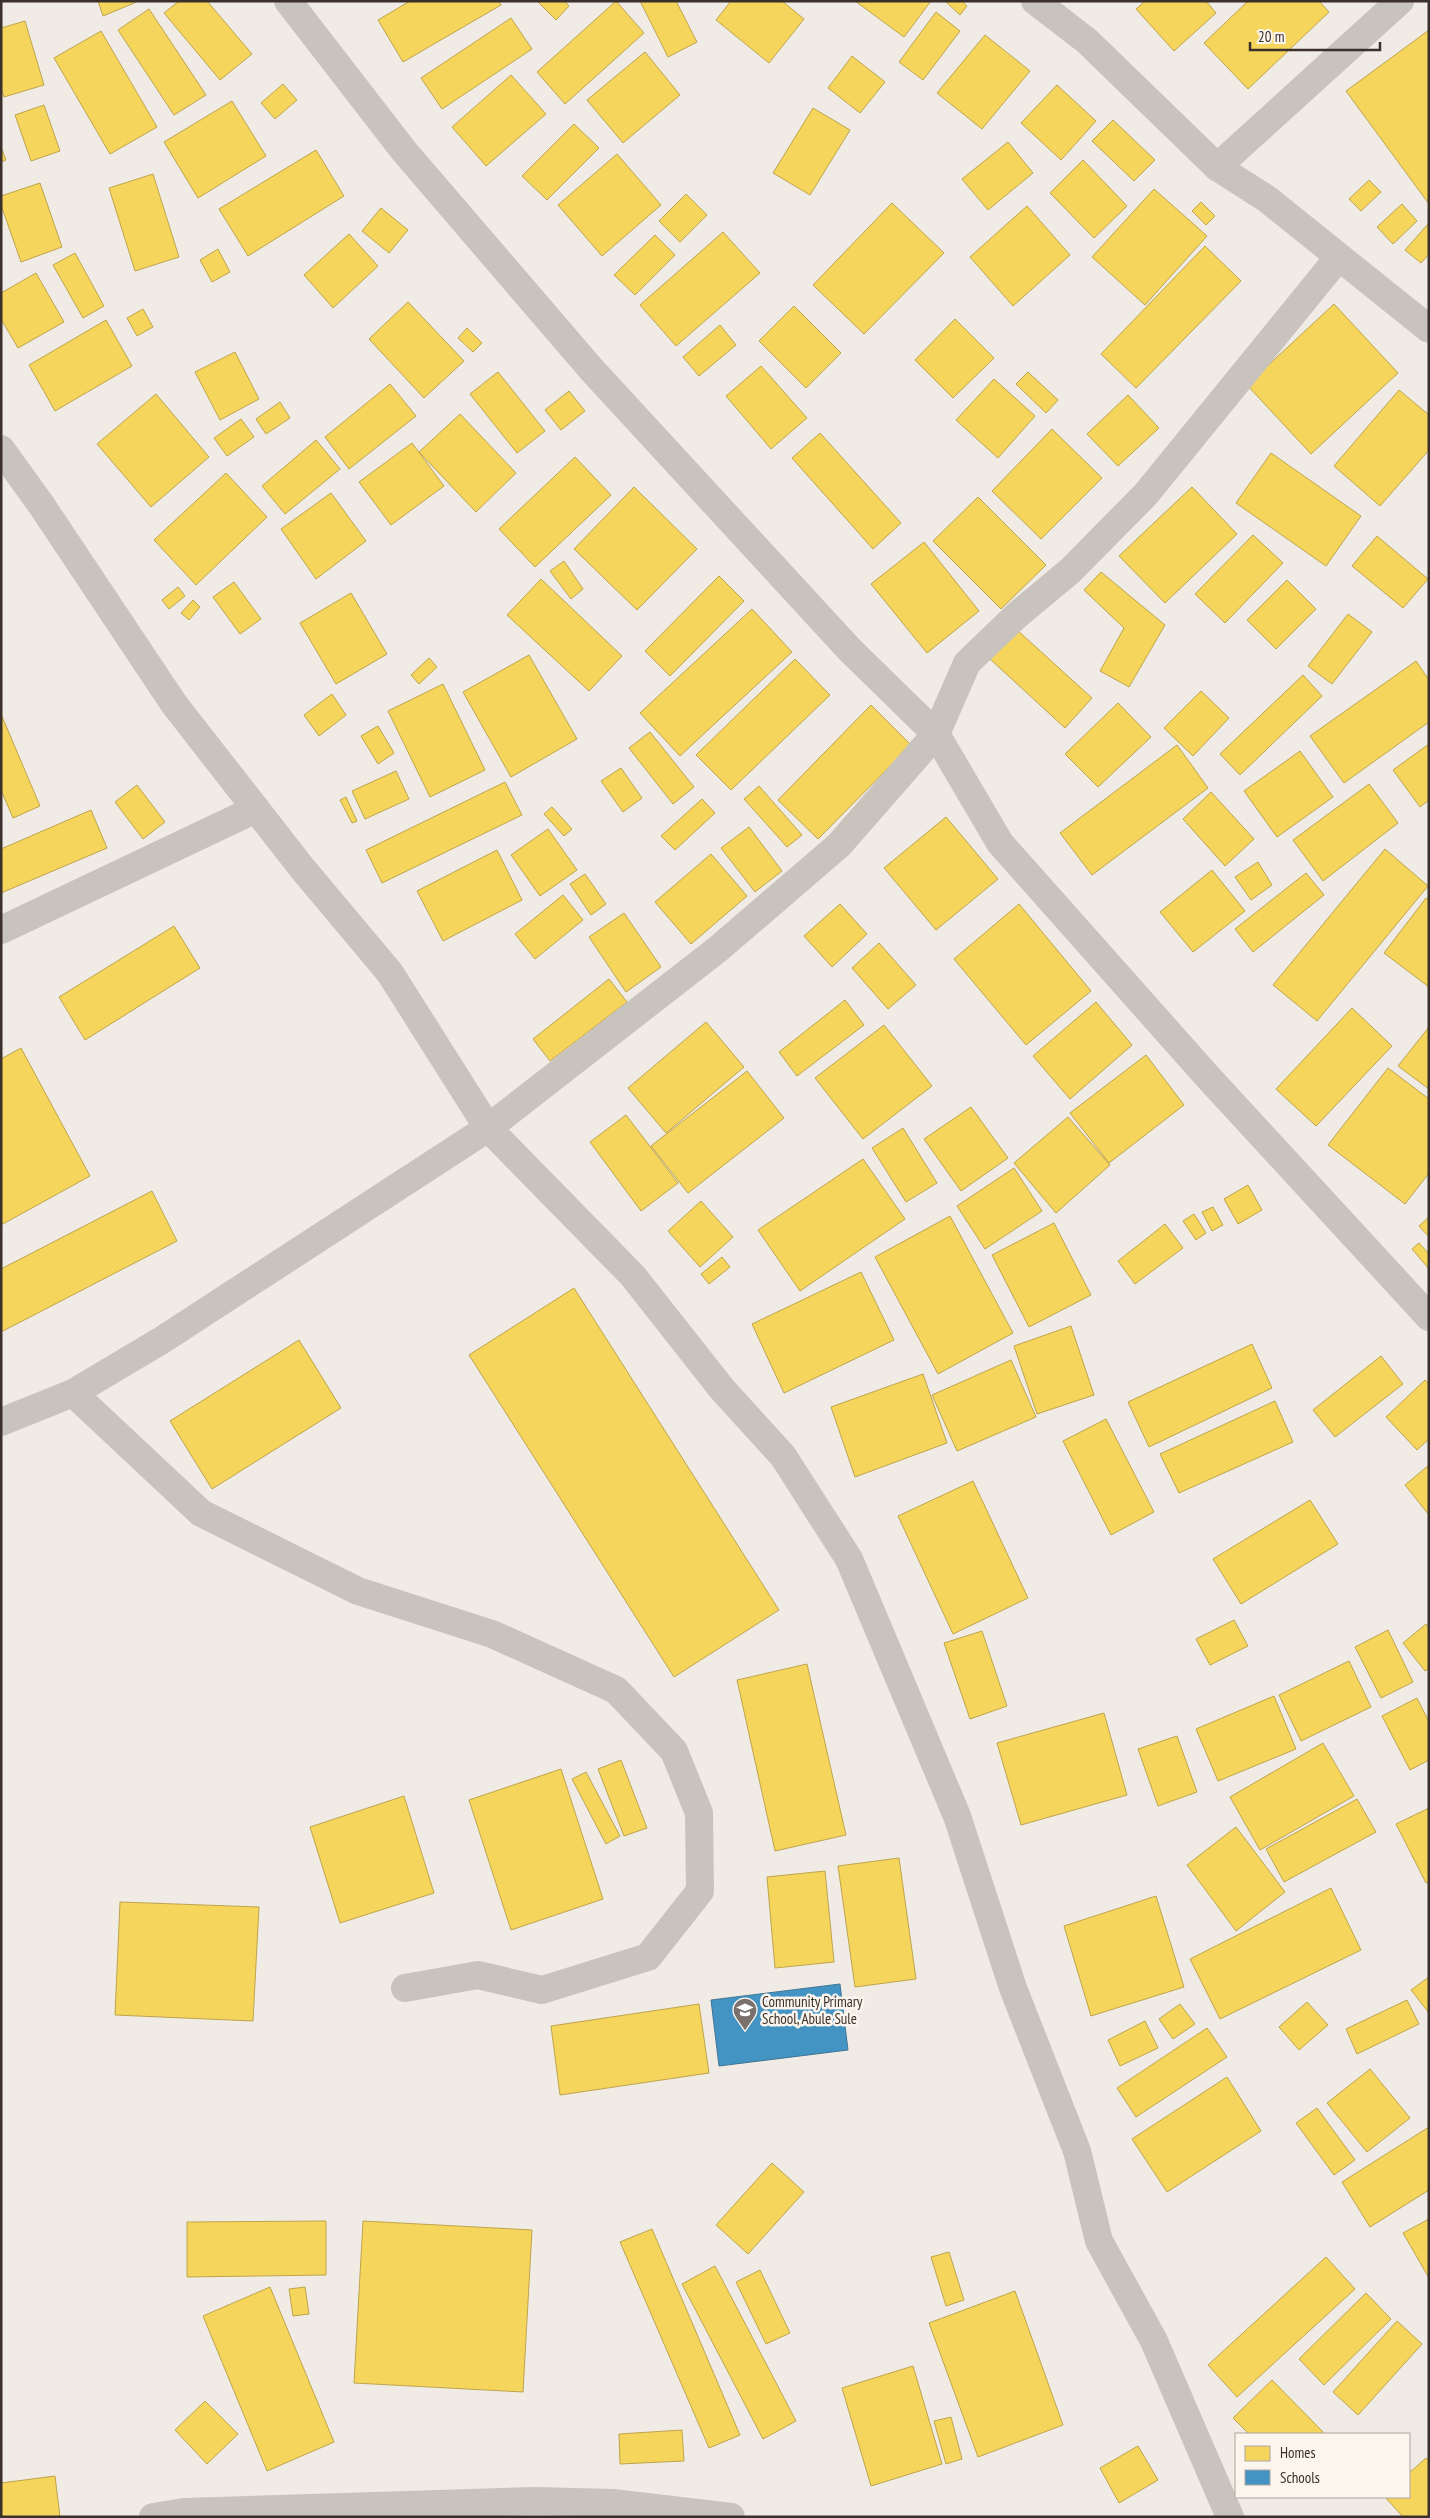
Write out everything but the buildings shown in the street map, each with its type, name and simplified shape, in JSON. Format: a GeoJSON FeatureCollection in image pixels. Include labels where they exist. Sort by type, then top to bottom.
{"type":"FeatureCollection","features":[{"type":"Feature","properties":{"kind":"street"},"geometry":{"type":"LineString","coordinates":[[288,1],[404,151],[592,370],[850,650],[936,734],[1000,843],[1207,1076],[1429,1317]]}},
{"type":"Feature","properties":{"kind":"street"},"geometry":{"type":"LineString","coordinates":[[1035,1],[1087,41],[1217,167],[1267,199],[1338,258],[1429,328]]}},
{"type":"Feature","properties":{"kind":"street"},"geometry":{"type":"LineString","coordinates":[[1217,167],[1400,1]]}},
{"type":"Feature","properties":{"kind":"street"},"geometry":{"type":"LineString","coordinates":[[1,1422],[72,1393],[162,1340],[488,1128],[718,949],[839,845],[936,734],[967,663],[1016,616],[1070,571],[1146,494],[1338,258]]}},
{"type":"Feature","properties":{"kind":"street"},"geometry":{"type":"LineString","coordinates":[[1,449],[42,506],[174,704],[302,868],[390,973],[488,1128],[633,1276],[722,1389],[783,1456],[849,1559],[957,1816],[1013,1988],[1076,2151],[1099,2241],[1154,2341],[1230,2517]]}},
{"type":"Feature","properties":{"kind":"street"},"geometry":{"type":"LineString","coordinates":[[1,930],[256,809]]}},
{"type":"Feature","properties":{"kind":"street"},"geometry":{"type":"LineString","coordinates":[[72,1393],[202,1513],[358,1591],[492,1634],[616,1690],[674,1751],[699,1813],[700,1891],[648,1957],[542,1990],[478,1975],[405,1988]]}},
{"type":"Feature","properties":{"kind":"street"},"geometry":{"type":"LineString","coordinates":[[153,2517],[184,2512],[535,2501],[616,2510],[731,2517]]}},
{"type":"Feature","properties":{"kind":"place","name":"Community Primary School, Abule Sule"},"geometry":{"type":"Point","coordinates":[745,2031]}}]}
